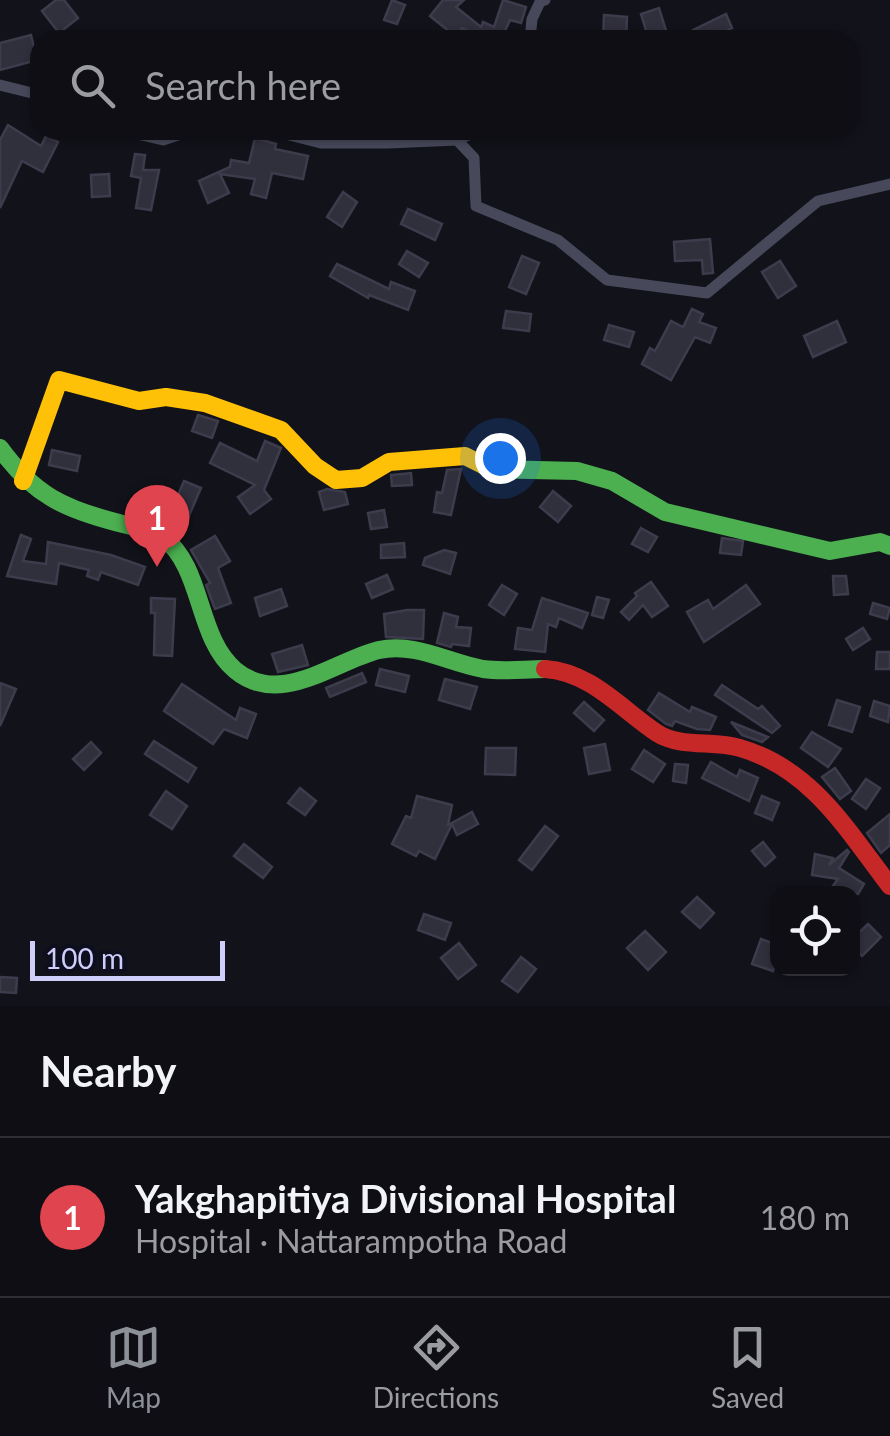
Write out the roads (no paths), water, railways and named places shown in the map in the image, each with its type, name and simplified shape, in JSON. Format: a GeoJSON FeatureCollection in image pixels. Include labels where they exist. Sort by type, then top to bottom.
{"type":"FeatureCollection","features":[{"type":"Feature","properties":{"kind":"main road"},"geometry":{"type":"LineString","coordinates":[[23,481],[59,380],[138,402],[166,396],[204,403],[280,430],[315,466],[336,480],[362,478],[388,462],[465,456],[492,469],[577,472],[612,481],[666,512],[773,535],[830,552],[880,542],[890,546]]}},
{"type":"Feature","properties":{"kind":"main road"},"geometry":{"type":"LineString","coordinates":[[0,448],[23,481],[38,494],[62,507],[160,534],[172,544],[222,655],[233,670],[252,681],[273,685],[300,680],[395,648],[485,670],[539,667],[569,672],[591,683],[660,735],[745,749],[803,776],[830,804],[890,886]]}},
{"type":"Feature","properties":{"kind":"street"},"geometry":{"type":"LineString","coordinates":[[531,30],[532,19],[544,0]]}},
{"type":"Feature","properties":{"kind":"street"},"geometry":{"type":"LineString","coordinates":[[0,84],[30,92]]}},
{"type":"Feature","properties":{"kind":"street"},"geometry":{"type":"LineString","coordinates":[[309,140],[458,140],[474,158],[476,206],[558,240],[606,280],[706,293],[818,201],[890,184]]}},
{"type":"Feature","properties":{"kind":"place","name":"Yakghapitiya Divisional Hospital"},"geometry":{"type":"Point","coordinates":[157,567]}}]}
